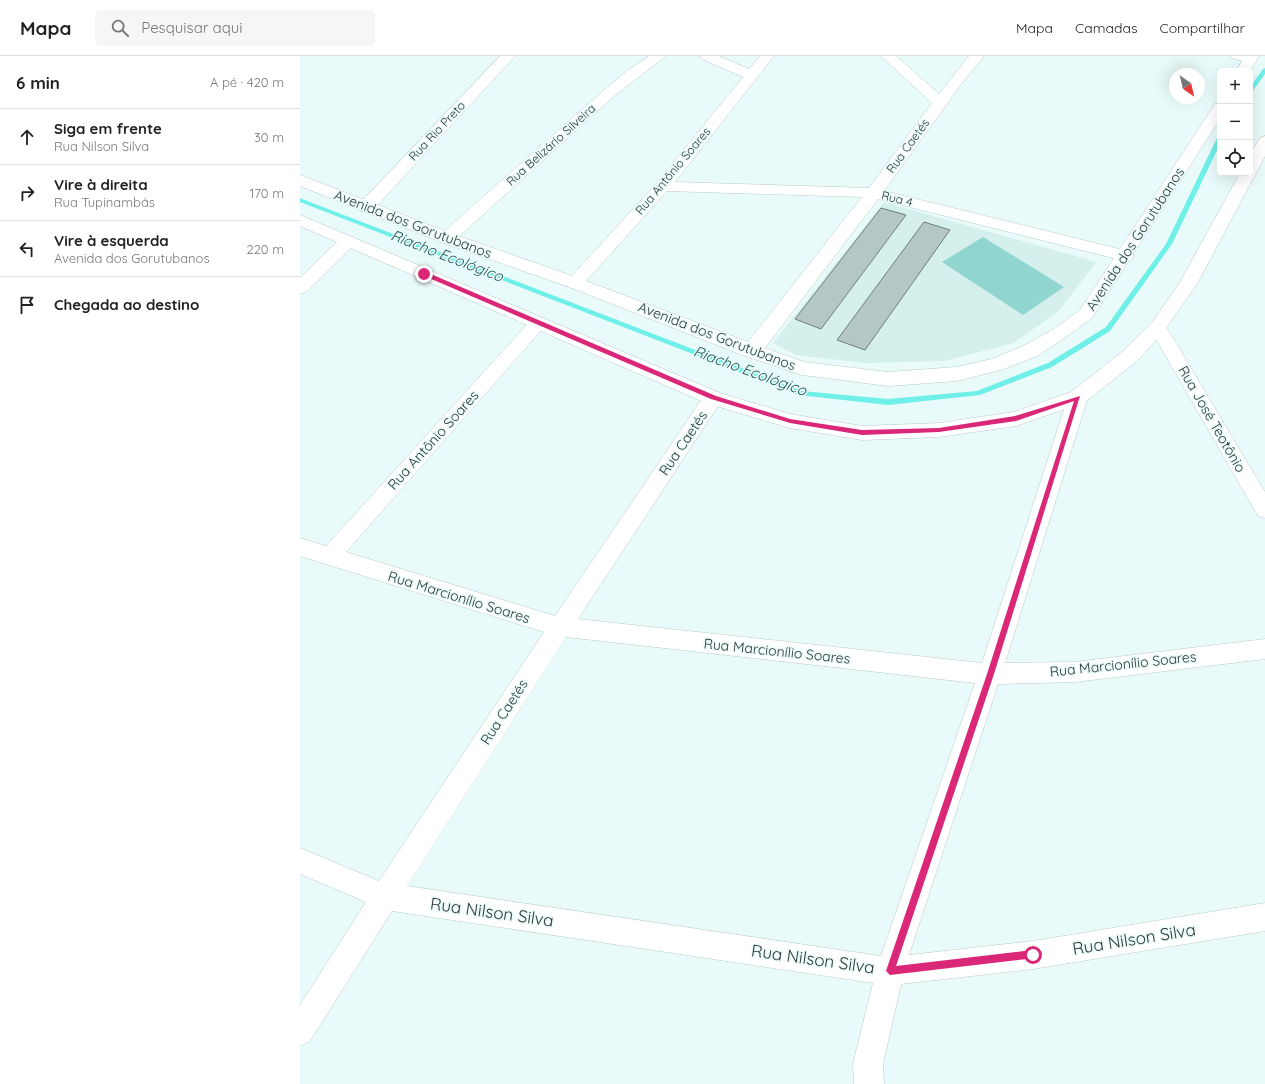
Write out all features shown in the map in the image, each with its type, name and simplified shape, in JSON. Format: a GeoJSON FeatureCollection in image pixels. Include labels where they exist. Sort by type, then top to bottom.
{"type":"FeatureCollection","features":[{"type":"Feature","properties":{"kind":"street","name":"Rua Rio Preto"},"geometry":{"type":"LineString","coordinates":[[366,207],[508,56]]}},
{"type":"Feature","properties":{"kind":"street","name":"Rua Belizário Silveira"},"geometry":{"type":"LineString","coordinates":[[447,238],[608,94],[632,74],[659,56]]}},
{"type":"Feature","properties":{"kind":"street"},"geometry":{"type":"LineString","coordinates":[[707,56],[751,75]]}},
{"type":"Feature","properties":{"kind":"street","name":"Rua Antônio Soares"},"geometry":{"type":"LineString","coordinates":[[575,283],[663,186],[767,56]]}},
{"type":"Feature","properties":{"kind":"street"},"geometry":{"type":"LineString","coordinates":[[888,56],[940,102]]}},
{"type":"Feature","properties":{"kind":"street","name":"Rua Caetés"},"geometry":{"type":"LineString","coordinates":[[752,351],[874,193],[940,102],[977,56]]}},
{"type":"Feature","properties":{"kind":"street","name":"Avenida dos Gorutubanos"},"geometry":{"type":"LineString","coordinates":[[300,180],[447,238],[575,283],[752,351],[802,368],[888,379],[963,372],[996,364],[1030,351],[1060,333],[1086,314],[1125,256],[1217,112]]}},
{"type":"Feature","properties":{"kind":"street"},"geometry":{"type":"LineString","coordinates":[[1253,163],[1265,141]]}},
{"type":"Feature","properties":{"kind":"street"},"geometry":{"type":"LineString","coordinates":[[300,220],[538,324],[714,398],[790,421],[862,432],[939,430],[1016,418],[1078,397],[1130,356],[1158,327],[1188,284],[1246,176]]}},
{"type":"Feature","properties":{"kind":"street","name":"Rua 4"},"geometry":{"type":"LineString","coordinates":[[663,186],[874,193],[1125,256]]}},
{"type":"Feature","properties":{"kind":"street"},"geometry":{"type":"LineString","coordinates":[[300,288],[348,241]]}},
{"type":"Feature","properties":{"kind":"street","name":"Rua Antônio Soares"},"geometry":{"type":"LineString","coordinates":[[329,557],[538,324]]}},
{"type":"Feature","properties":{"kind":"street","name":"Rua José Teotônio"},"geometry":{"type":"LineString","coordinates":[[1158,327],[1265,510]]}},
{"type":"Feature","properties":{"kind":"street"},"geometry":{"type":"LineString","coordinates":[[869,1084],[868,1064],[890,971],[990,674],[1078,397]]}},
{"type":"Feature","properties":{"kind":"street","name":"Rua Caetés"},"geometry":{"type":"LineString","coordinates":[[300,1031],[384,896],[560,627],[714,398]]}},
{"type":"Feature","properties":{"kind":"street","name":"Rua Marcionílio Soares"},"geometry":{"type":"LineString","coordinates":[[300,547],[560,627],[990,674],[1075,672],[1265,649]]}},
{"type":"Feature","properties":{"kind":"street","name":"Rua Nilson Silva"},"geometry":{"type":"LineString","coordinates":[[300,861],[384,896],[890,971],[1033,955],[1265,917]]}},
{"type":"Feature","properties":{"kind":"lane"},"geometry":{"type":"LineString","coordinates":[[1236,56],[1248,62]]}},
{"type":"Feature","properties":{"kind":"shaded area"},"geometry":{"type":"Polygon","coordinates":[[[884,202],[1096,262],[1058,312],[1013,343],[944,361],[866,363],[796,355],[773,343],[884,202]]]}},
{"type":"Feature","properties":{"kind":"shaded area"},"geometry":{"type":"Polygon","coordinates":[[[983,237],[1064,287],[1023,315],[942,262],[983,237]]]}},
{"type":"Feature","properties":{"kind":"building"},"geometry":{"type":"Polygon","coordinates":[[[881,208],[906,215],[821,329],[795,319],[881,208]]]}},
{"type":"Feature","properties":{"kind":"building"},"geometry":{"type":"Polygon","coordinates":[[[924,222],[950,230],[865,350],[837,340],[924,222]]]}},
{"type":"Feature","properties":{"kind":"waterway","name":"Riacho Ecológico"},"geometry":{"type":"LineString","coordinates":[[1253,87],[1265,70]]}},
{"type":"Feature","properties":{"kind":"waterway","name":"Riacho Ecológico"},"geometry":{"type":"LineString","coordinates":[[300,200],[801,393],[888,402],[978,393],[1050,365],[1108,329],[1169,244],[1219,140]]}},
{"type":"Feature","properties":{"kind":"route"},"geometry":{"type":"LineString","coordinates":[[424,274],[714,398],[790,421],[862,432],[939,430],[1016,418],[1078,397],[990,674],[890,971],[1033,955]]}}]}
